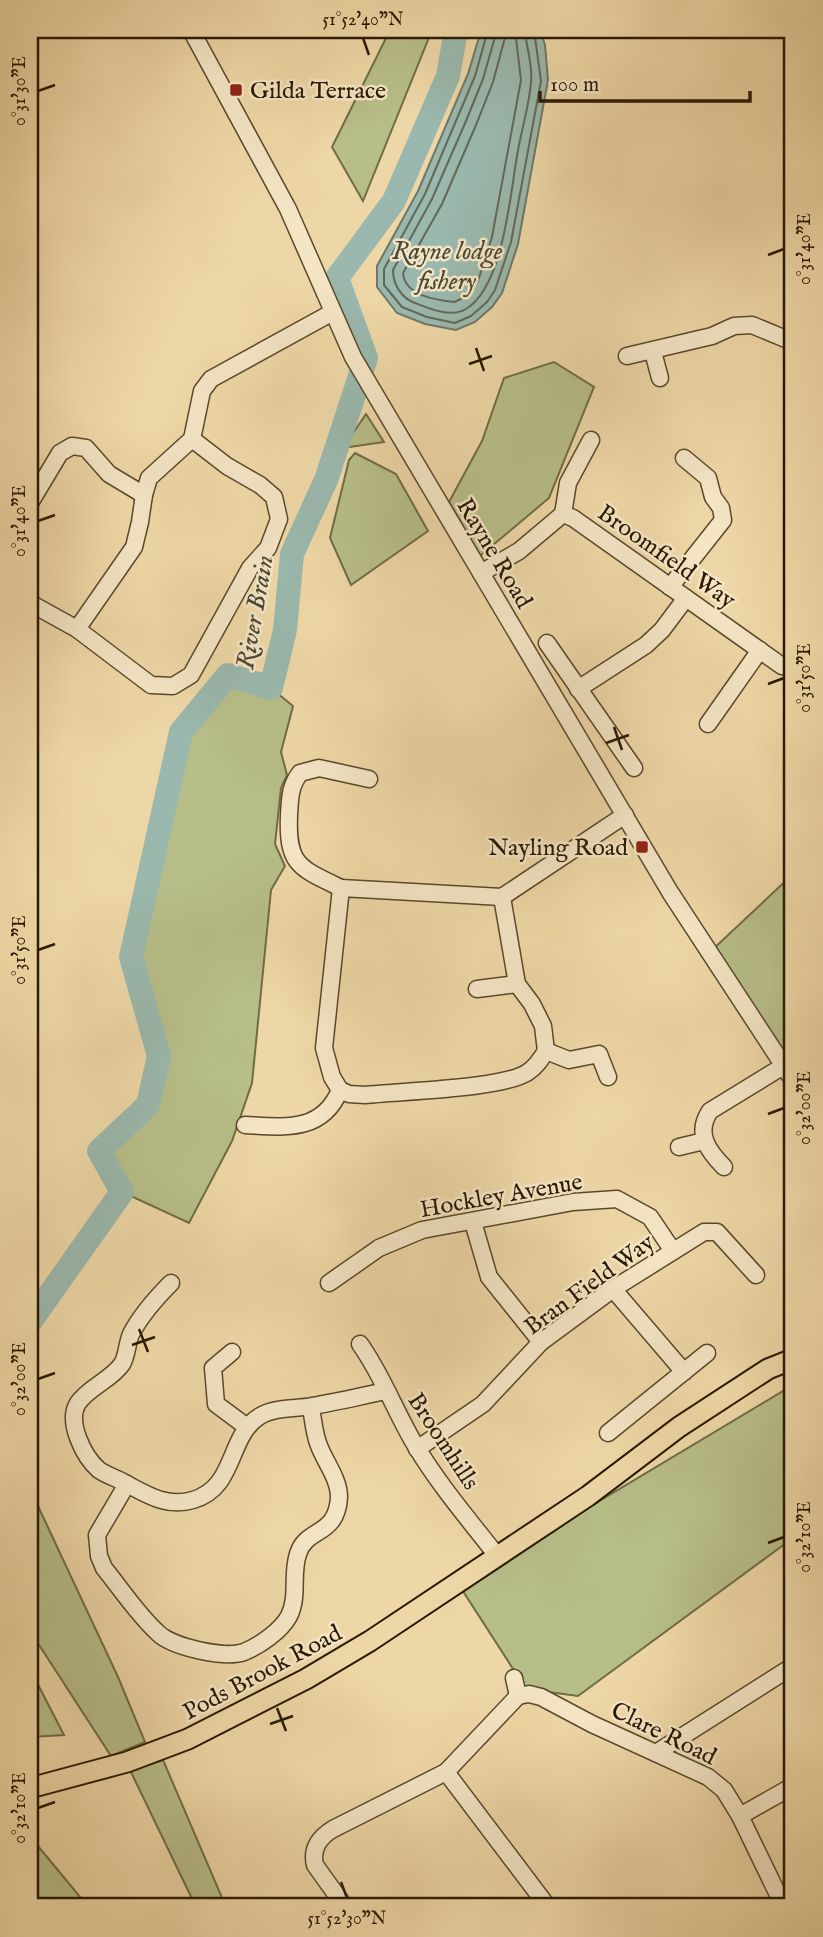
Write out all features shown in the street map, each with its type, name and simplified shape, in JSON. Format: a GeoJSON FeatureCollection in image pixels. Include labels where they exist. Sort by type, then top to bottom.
{"type":"FeatureCollection","features":[{"type":"Feature","properties":{"kind":"main road","name":"Pods Brook Road"},"geometry":{"type":"LineString","coordinates":[[30,1788],[127,1762],[188,1739],[306,1679],[370,1641],[498,1557],[588,1496],[679,1427],[768,1369],[793,1359]]}},
{"type":"Feature","properties":{"kind":"street","name":"Rayne Road"},"geometry":{"type":"LineString","coordinates":[[191,30],[288,209],[332,312],[373,392],[670,892],[793,1080]]}},
{"type":"Feature","properties":{"kind":"street"},"geometry":{"type":"LineString","coordinates":[[77,629],[134,547],[149,478],[192,439],[202,391],[211,379],[332,312]]}},
{"type":"Feature","properties":{"kind":"street"},"geometry":{"type":"LineString","coordinates":[[627,356],[712,336],[734,326],[752,325],[793,342]]}},
{"type":"Feature","properties":{"kind":"street"},"geometry":{"type":"LineString","coordinates":[[653,352],[660,378]]}},
{"type":"Feature","properties":{"kind":"street"},"geometry":{"type":"LineString","coordinates":[[30,603],[77,629],[151,685],[173,686],[191,675],[250,568],[268,548],[279,519],[274,497],[260,485],[227,467],[192,439]]}},
{"type":"Feature","properties":{"kind":"street"},"geometry":{"type":"LineString","coordinates":[[563,514],[568,483],[591,440]]}},
{"type":"Feature","properties":{"kind":"street"},"geometry":{"type":"LineString","coordinates":[[30,503],[60,453],[72,446],[86,448],[109,474],[144,495]]}},
{"type":"Feature","properties":{"kind":"street"},"geometry":{"type":"LineString","coordinates":[[670,587],[723,520],[722,508],[713,497],[708,478],[684,458]]}},
{"type":"Feature","properties":{"kind":"street","name":"Broomfield Way"},"geometry":{"type":"LineString","coordinates":[[481,573],[519,551],[563,514],[782,666],[793,667]]}},
{"type":"Feature","properties":{"kind":"street"},"geometry":{"type":"LineString","coordinates":[[578,689],[646,645],[662,630],[686,597]]}},
{"type":"Feature","properties":{"kind":"street"},"geometry":{"type":"LineString","coordinates":[[547,643],[634,768]]}},
{"type":"Feature","properties":{"kind":"street"},"geometry":{"type":"LineString","coordinates":[[708,724],[760,650]]}},
{"type":"Feature","properties":{"kind":"street"},"geometry":{"type":"LineString","coordinates":[[369,779],[319,768],[300,772],[290,792],[288,841],[292,853],[309,873],[341,888],[502,897],[625,815]]}},
{"type":"Feature","properties":{"kind":"street"},"geometry":{"type":"LineString","coordinates":[[341,888],[324,1048],[332,1077],[340,1090],[349,1094],[365,1095],[505,1082],[527,1073],[538,1063],[546,1051],[543,1026],[532,1004],[517,984],[502,897]]}},
{"type":"Feature","properties":{"kind":"street"},"geometry":{"type":"LineString","coordinates":[[477,989],[517,984]]}},
{"type":"Feature","properties":{"kind":"street"},"geometry":{"type":"LineString","coordinates":[[546,1051],[569,1060],[599,1054],[608,1077]]}},
{"type":"Feature","properties":{"kind":"street"},"geometry":{"type":"LineString","coordinates":[[724,1167],[709,1151],[704,1141],[705,1119],[710,1111],[785,1065]]}},
{"type":"Feature","properties":{"kind":"street"},"geometry":{"type":"LineString","coordinates":[[245,1125],[286,1127],[308,1124],[335,1103],[340,1090]]}},
{"type":"Feature","properties":{"kind":"street"},"geometry":{"type":"LineString","coordinates":[[679,1147],[704,1141]]}},
{"type":"Feature","properties":{"kind":"street","name":"Hockley Avenue"},"geometry":{"type":"LineString","coordinates":[[329,1283],[379,1248],[422,1230],[573,1202],[617,1199],[650,1217],[673,1251]]}},
{"type":"Feature","properties":{"kind":"street"},"geometry":{"type":"LineString","coordinates":[[473,1222],[489,1277],[541,1342]]}},
{"type":"Feature","properties":{"kind":"street","name":"Bran Field Way"},"geometry":{"type":"LineString","coordinates":[[417,1449],[483,1404],[541,1342],[613,1289],[704,1232],[716,1232],[756,1275]]}},
{"type":"Feature","properties":{"kind":"street"},"geometry":{"type":"LineString","coordinates":[[171,1283],[153,1301],[131,1334],[122,1364],[78,1402],[74,1412],[80,1445],[99,1470],[167,1503],[176,1504],[205,1495],[223,1478],[247,1426],[260,1416],[272,1411],[311,1407],[386,1391]]}},
{"type":"Feature","properties":{"kind":"street"},"geometry":{"type":"LineString","coordinates":[[613,1289],[684,1372]]}},
{"type":"Feature","properties":{"kind":"street","name":"Broomhills"},"geometry":{"type":"LineString","coordinates":[[360,1344],[377,1368],[386,1391],[417,1449],[498,1557]]}},
{"type":"Feature","properties":{"kind":"street"},"geometry":{"type":"LineString","coordinates":[[232,1352],[213,1368],[216,1404],[247,1426]]}},
{"type":"Feature","properties":{"kind":"street"},"geometry":{"type":"LineString","coordinates":[[608,1433],[707,1353]]}},
{"type":"Feature","properties":{"kind":"street"},"geometry":{"type":"LineString","coordinates":[[127,1484],[97,1535],[97,1549],[104,1568],[158,1634],[171,1643],[212,1652],[243,1653],[281,1628],[289,1616],[295,1601],[299,1551],[305,1542],[330,1525],[337,1511],[338,1485],[318,1443],[311,1407]]}},
{"type":"Feature","properties":{"kind":"street"},"geometry":{"type":"LineString","coordinates":[[656,1753],[793,1666]]}},
{"type":"Feature","properties":{"kind":"street"},"geometry":{"type":"LineString","coordinates":[[345,1907],[315,1864],[313,1856],[319,1842],[325,1834],[446,1772],[518,1696],[514,1678]]}},
{"type":"Feature","properties":{"kind":"street","name":"Clare Road"},"geometry":{"type":"LineString","coordinates":[[518,1696],[528,1694],[541,1697],[592,1724],[708,1777],[724,1790],[740,1816],[784,1907]]}},
{"type":"Feature","properties":{"kind":"street"},"geometry":{"type":"LineString","coordinates":[[446,1772],[548,1907]]}},
{"type":"Feature","properties":{"kind":"street"},"geometry":{"type":"LineString","coordinates":[[740,1816],[793,1786]]}},
{"type":"Feature","properties":{"kind":"green space"},"geometry":{"type":"Polygon","coordinates":[[[390,30],[432,30],[363,201],[332,147],[390,30]]]}},
{"type":"Feature","properties":{"kind":"green space"},"geometry":{"type":"Polygon","coordinates":[[[554,362],[594,387],[549,498],[480,556],[449,502],[482,441],[504,378],[554,362]]]}},
{"type":"Feature","properties":{"kind":"green space"},"geometry":{"type":"Polygon","coordinates":[[[366,414],[384,442],[343,448],[366,414]]]}},
{"type":"Feature","properties":{"kind":"green space"},"geometry":{"type":"Polygon","coordinates":[[[355,453],[396,474],[428,531],[351,585],[330,538],[349,460],[355,453]]]}},
{"type":"Feature","properties":{"kind":"green space"},"geometry":{"type":"Polygon","coordinates":[[[228,675],[271,688],[293,706],[281,752],[287,775],[281,788],[275,844],[285,866],[271,890],[252,1083],[232,1141],[189,1223],[122,1192],[99,1151],[148,1105],[159,1056],[131,957],[181,732],[228,675]]]}},
{"type":"Feature","properties":{"kind":"green space"},"geometry":{"type":"Polygon","coordinates":[[[793,874],[793,1085],[710,952],[793,874]]]}},
{"type":"Feature","properties":{"kind":"green space"},"geometry":{"type":"Polygon","coordinates":[[[793,1385],[793,1538],[578,1696],[526,1689],[459,1585],[793,1385]]]}},
{"type":"Feature","properties":{"kind":"green space"},"geometry":{"type":"Polygon","coordinates":[[[30,1489],[118,1677],[145,1742],[111,1756],[30,1631],[30,1489]]]}},
{"type":"Feature","properties":{"kind":"green space"},"geometry":{"type":"Polygon","coordinates":[[[30,1669],[64,1735],[30,1737],[30,1669]]]}},
{"type":"Feature","properties":{"kind":"green space"},"geometry":{"type":"Polygon","coordinates":[[[163,1760],[226,1907],[196,1907],[130,1770],[163,1760]]]}},
{"type":"Feature","properties":{"kind":"green space"},"geometry":{"type":"Polygon","coordinates":[[[33,1840],[81,1898],[69,1907],[30,1907],[30,1841],[33,1840]]]}},
{"type":"Feature","properties":{"kind":"water","name":"Rayne lodge fishery"},"geometry":{"type":"Polygon","coordinates":[[[484,30],[540,30],[545,45],[548,80],[518,244],[502,293],[492,307],[475,322],[456,330],[425,324],[397,313],[377,287],[377,266],[418,191],[468,74],[480,34],[484,30]]]}},
{"type":"Feature","properties":{"kind":"waterway","name":"River Brain"},"geometry":{"type":"LineString","coordinates":[[30,1322],[122,1192],[99,1151],[148,1105],[159,1056],[131,957],[181,732],[228,675],[271,688],[285,630],[292,554],[326,480],[366,358],[337,278],[394,201],[448,76],[456,30]]}},
{"type":"Feature","properties":{"kind":"place","name":"Gilda Terrace"},"geometry":{"type":"Point","coordinates":[236,90]}},
{"type":"Feature","properties":{"kind":"place","name":"Nayling Road"},"geometry":{"type":"Point","coordinates":[642,847]}}]}
